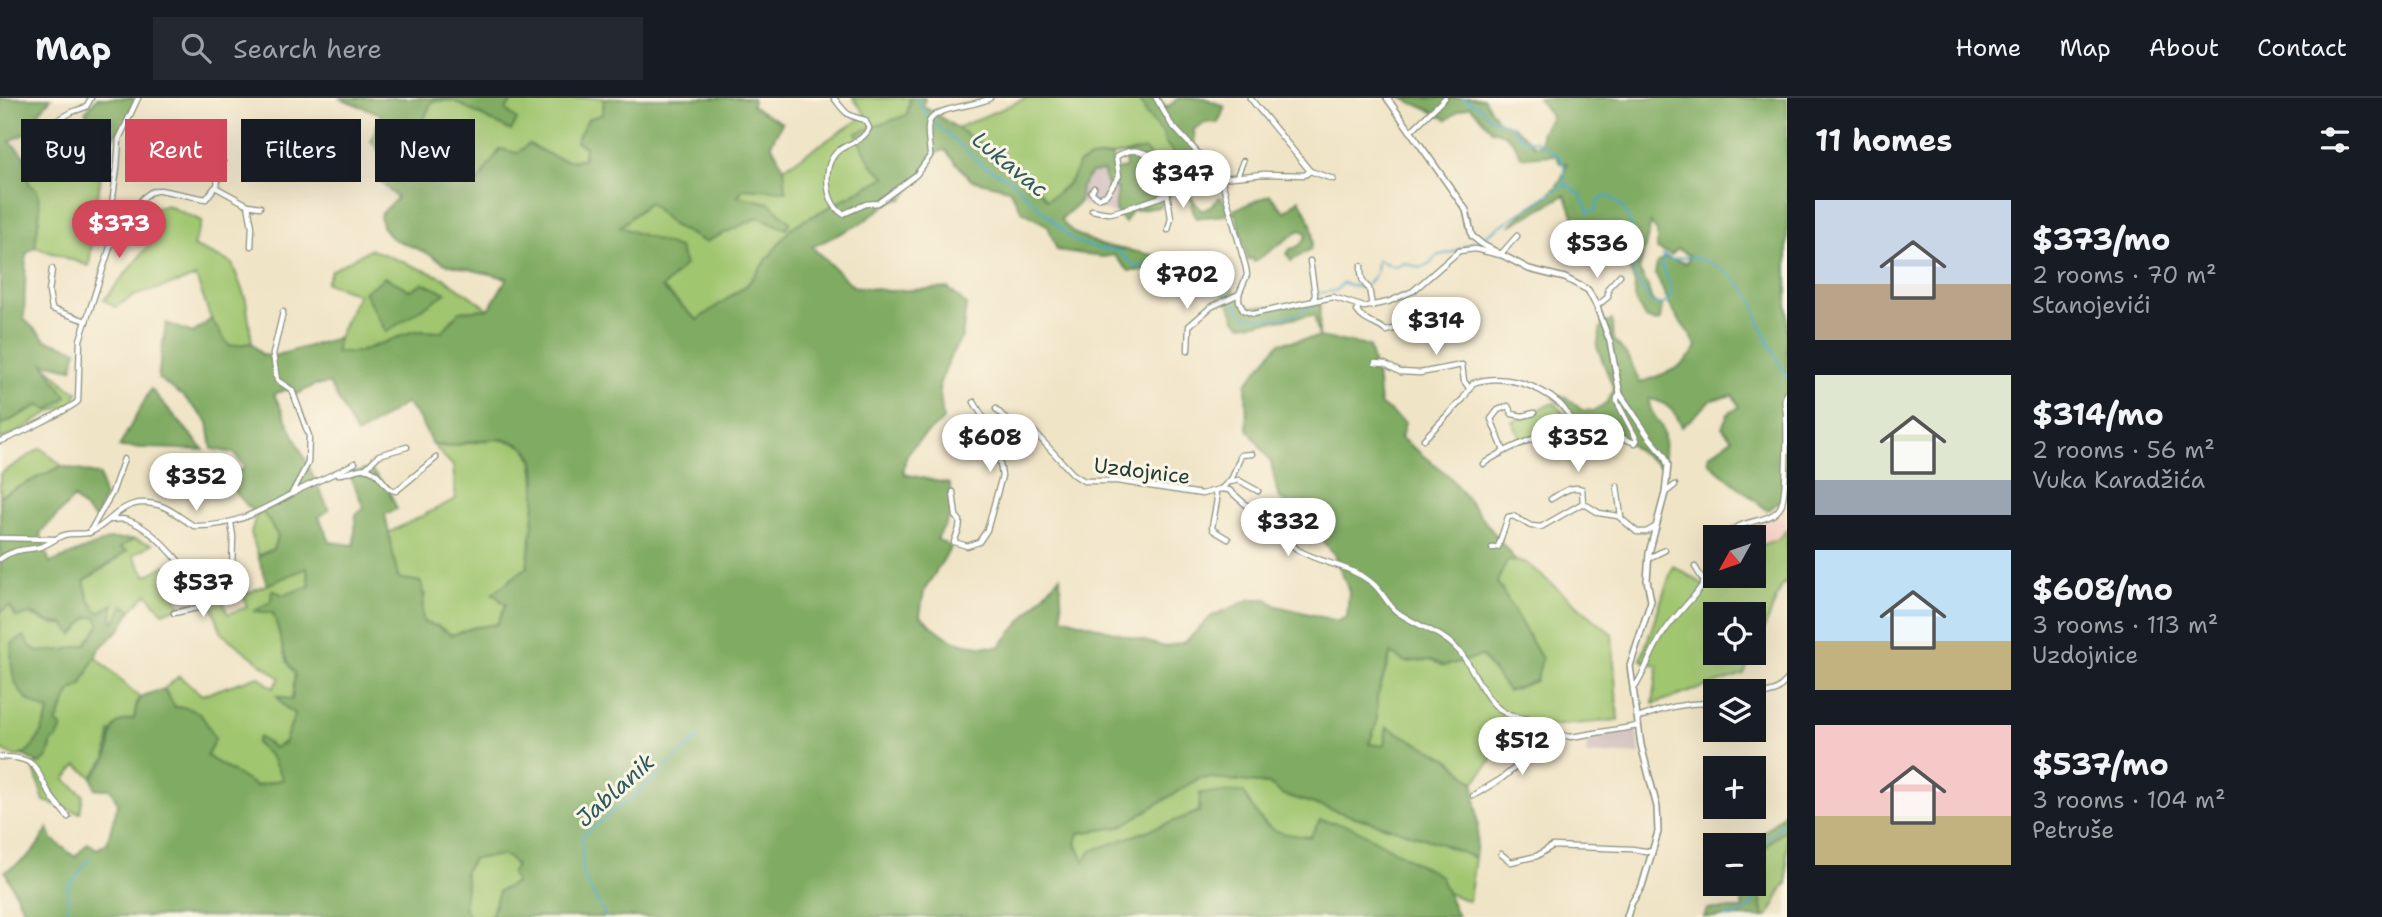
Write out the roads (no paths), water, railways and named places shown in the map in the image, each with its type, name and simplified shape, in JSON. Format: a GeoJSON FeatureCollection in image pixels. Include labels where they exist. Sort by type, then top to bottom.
{"type":"FeatureCollection","features":[{"type":"Feature","properties":{"kind":"street"},"geometry":{"type":"LineString","coordinates":[[62,119],[86,107],[91,98]]}},
{"type":"Feature","properties":{"kind":"street"},"geometry":{"type":"LineString","coordinates":[[0,441],[13,437],[55,413],[73,407],[79,396],[80,340],[112,241],[111,211],[118,139],[138,98]]}},
{"type":"Feature","properties":{"kind":"street"},"geometry":{"type":"LineString","coordinates":[[834,98],[844,112],[851,118],[865,120],[869,128],[863,138],[832,156],[828,189],[832,202],[844,214],[866,204],[878,203],[916,175],[930,156],[928,125],[934,116],[953,107],[982,103],[990,98]]}},
{"type":"Feature","properties":{"kind":"street"},"geometry":{"type":"LineString","coordinates":[[1156,98],[1171,124],[1221,178],[1247,275],[1234,296],[1211,307],[1189,326],[1188,350]]}},
{"type":"Feature","properties":{"kind":"street"},"geometry":{"type":"LineString","coordinates":[[1250,98],[1310,171],[1333,179]]}},
{"type":"Feature","properties":{"kind":"street"},"geometry":{"type":"LineString","coordinates":[[1387,98],[1466,210],[1472,236],[1500,255],[1529,269],[1565,278],[1588,290],[1610,342],[1620,394],[1664,455],[1668,465],[1665,493],[1649,558],[1647,580],[1651,601],[1630,666],[1658,820],[1653,852],[1642,886],[1627,917]]}},
{"type":"Feature","properties":{"kind":"street"},"geometry":{"type":"LineString","coordinates":[[1411,131],[1445,98]]}},
{"type":"Feature","properties":{"kind":"street"},"geometry":{"type":"LineString","coordinates":[[1094,188],[1091,192],[1098,198],[1106,195],[1119,176],[1116,157],[1124,151],[1144,151],[1158,160],[1172,163],[1180,158],[1198,155]]}},
{"type":"Feature","properties":{"kind":"street"},"geometry":{"type":"LineString","coordinates":[[1168,230],[1171,218],[1167,182],[1180,158]]}},
{"type":"Feature","properties":{"kind":"street"},"geometry":{"type":"LineString","coordinates":[[1237,176],[1242,161]]}},
{"type":"Feature","properties":{"kind":"street"},"geometry":{"type":"LineString","coordinates":[[1221,178],[1264,174],[1305,175],[1310,171]]}},
{"type":"Feature","properties":{"kind":"street"},"geometry":{"type":"LineString","coordinates":[[112,222],[129,216],[151,192],[160,190],[206,199],[217,187],[218,182]]}},
{"type":"Feature","properties":{"kind":"street"},"geometry":{"type":"LineString","coordinates":[[217,187],[248,205],[260,207]]}},
{"type":"Feature","properties":{"kind":"street"},"geometry":{"type":"LineString","coordinates":[[1092,209],[1112,213],[1133,204],[1160,199],[1167,191]]}},
{"type":"Feature","properties":{"kind":"street"},"geometry":{"type":"LineString","coordinates":[[248,205],[252,227],[251,246]]}},
{"type":"Feature","properties":{"kind":"street"},"geometry":{"type":"LineString","coordinates":[[1500,255],[1517,236]]}},
{"type":"Feature","properties":{"kind":"street"},"geometry":{"type":"LineString","coordinates":[[1234,296],[1243,310],[1253,314],[1333,297],[1359,306],[1371,306],[1413,291],[1459,251],[1475,249],[1500,255]]}},
{"type":"Feature","properties":{"kind":"street"},"geometry":{"type":"LineString","coordinates":[[1310,261],[1314,302]]}},
{"type":"Feature","properties":{"kind":"street"},"geometry":{"type":"LineString","coordinates":[[1361,266],[1363,281],[1371,296],[1371,306]]}},
{"type":"Feature","properties":{"kind":"street"},"geometry":{"type":"LineString","coordinates":[[52,269],[49,292],[52,309],[86,321]]}},
{"type":"Feature","properties":{"kind":"street"},"geometry":{"type":"LineString","coordinates":[[1597,306],[1608,297],[1608,288],[1620,275]]}},
{"type":"Feature","properties":{"kind":"street"},"geometry":{"type":"LineString","coordinates":[[1359,306],[1357,312],[1363,319],[1374,322],[1386,331],[1397,328],[1400,333]]}},
{"type":"Feature","properties":{"kind":"street"},"geometry":{"type":"LineString","coordinates":[[284,312],[273,354],[277,380],[292,390],[310,443],[308,463],[291,495]]}},
{"type":"Feature","properties":{"kind":"street"},"geometry":{"type":"LineString","coordinates":[[1375,363],[1385,364],[1400,372],[1420,373],[1462,365],[1464,380],[1469,388]]}},
{"type":"Feature","properties":{"kind":"street"},"geometry":{"type":"LineString","coordinates":[[1424,439],[1464,399],[1473,383],[1481,380],[1529,384],[1560,404],[1576,426]]}},
{"type":"Feature","properties":{"kind":"street"},"geometry":{"type":"LineString","coordinates":[[1778,511],[1782,505],[1785,483],[1784,399],[1787,392]]}},
{"type":"Feature","properties":{"kind":"street"},"geometry":{"type":"LineString","coordinates":[[1483,464],[1504,451],[1576,426],[1613,428],[1622,438],[1637,442],[1618,402],[1620,394]]}},
{"type":"Feature","properties":{"kind":"street"},"geometry":{"type":"LineString","coordinates":[[953,492],[956,516],[960,521],[954,542],[967,546],[979,542],[983,538],[1002,476],[998,450],[992,434],[974,402]]}},
{"type":"Feature","properties":{"kind":"street"},"geometry":{"type":"LineString","coordinates":[[1504,451],[1492,419],[1498,410],[1507,406],[1512,414],[1534,414]]}},
{"type":"Feature","properties":{"kind":"street"},"geometry":{"type":"LineString","coordinates":[[992,434],[1006,419],[996,409]]}},
{"type":"Feature","properties":{"kind":"street","name":"Uzdojnice"},"geometry":{"type":"LineString","coordinates":[[998,450],[1021,426],[1028,425],[1073,474],[1084,481],[1117,481],[1202,494],[1233,492],[1298,550],[1310,557],[1347,567],[1361,575],[1380,590],[1395,611],[1454,645],[1463,654],[1480,685],[1498,709],[1514,717],[1543,721],[1561,736]]}},
{"type":"Feature","properties":{"kind":"street"},"geometry":{"type":"LineString","coordinates":[[337,474],[366,468],[379,455],[407,447]]}},
{"type":"Feature","properties":{"kind":"street"},"geometry":{"type":"LineString","coordinates":[[1228,539],[1216,533],[1212,527],[1218,491],[1232,478],[1241,455],[1252,454]]}},
{"type":"Feature","properties":{"kind":"street"},"geometry":{"type":"LineString","coordinates":[[366,468],[373,470],[390,490],[396,491],[436,458]]}},
{"type":"Feature","properties":{"kind":"street"},"geometry":{"type":"LineString","coordinates":[[89,533],[112,493],[124,459]]}},
{"type":"Feature","properties":{"kind":"street"},"geometry":{"type":"LineString","coordinates":[[0,559],[20,549],[44,547],[67,534],[89,533],[110,521],[123,509],[139,503],[158,505],[174,511],[194,526],[231,523],[272,506],[355,463]]}},
{"type":"Feature","properties":{"kind":"street"},"geometry":{"type":"LineString","coordinates":[[1228,483],[1238,480],[1258,491]]}},
{"type":"Feature","properties":{"kind":"street"},"geometry":{"type":"LineString","coordinates":[[1665,493],[1675,485]]}},
{"type":"Feature","properties":{"kind":"street"},"geometry":{"type":"LineString","coordinates":[[1617,486],[1621,518]]}},
{"type":"Feature","properties":{"kind":"street"},"geometry":{"type":"LineString","coordinates":[[1551,499],[1565,490],[1580,487],[1584,503]]}},
{"type":"Feature","properties":{"kind":"street"},"geometry":{"type":"LineString","coordinates":[[1584,503],[1599,513],[1621,518],[1637,532],[1646,532],[1655,527]]}},
{"type":"Feature","properties":{"kind":"street"},"geometry":{"type":"LineString","coordinates":[[1492,548],[1498,547],[1508,517],[1513,516],[1531,526],[1541,527],[1584,503]]}},
{"type":"Feature","properties":{"kind":"street"},"geometry":{"type":"LineString","coordinates":[[1741,525],[1772,516],[1787,503]]}},
{"type":"Feature","properties":{"kind":"street"},"geometry":{"type":"LineString","coordinates":[[110,521],[128,520],[154,535],[190,575],[202,603],[197,608],[174,613]]}},
{"type":"Feature","properties":{"kind":"street"},"geometry":{"type":"LineString","coordinates":[[231,523],[232,570]]}},
{"type":"Feature","properties":{"kind":"street"},"geometry":{"type":"LineString","coordinates":[[0,538],[54,539]]}},
{"type":"Feature","properties":{"kind":"street"},"geometry":{"type":"LineString","coordinates":[[40,538],[44,547]]}},
{"type":"Feature","properties":{"kind":"street"},"geometry":{"type":"LineString","coordinates":[[1649,558],[1665,550]]}},
{"type":"Feature","properties":{"kind":"street"},"geometry":{"type":"LineString","coordinates":[[1702,566],[1697,570],[1703,580]]}},
{"type":"Feature","properties":{"kind":"street"},"geometry":{"type":"LineString","coordinates":[[1633,690],[1663,634],[1703,585]]}},
{"type":"Feature","properties":{"kind":"street"},"geometry":{"type":"LineString","coordinates":[[1766,694],[1776,691],[1787,680]]}},
{"type":"Feature","properties":{"kind":"street"},"geometry":{"type":"LineString","coordinates":[[1638,718],[1672,706],[1703,702]]}},
{"type":"Feature","properties":{"kind":"street"},"geometry":{"type":"LineString","coordinates":[[1474,796],[1501,779],[1552,738],[1639,726]]}},
{"type":"Feature","properties":{"kind":"street"},"geometry":{"type":"LineString","coordinates":[[0,757],[20,759],[36,766],[53,798],[68,817]]}},
{"type":"Feature","properties":{"kind":"street"},"geometry":{"type":"LineString","coordinates":[[1501,854],[1511,862],[1537,856],[1552,846],[1653,852]]}},
{"type":"Feature","properties":{"kind":"waterway","name":"Lukavac"},"geometry":{"type":"LineString","coordinates":[[916,98],[928,117]]}},
{"type":"Feature","properties":{"kind":"waterway"},"geometry":{"type":"LineString","coordinates":[[1463,98],[1483,109],[1490,118],[1509,125],[1522,139],[1537,141],[1559,156],[1564,166],[1565,183],[1580,194],[1589,212],[1595,211],[1599,199],[1607,196],[1616,201],[1623,209],[1632,229],[1635,252],[1633,273],[1651,302],[1660,305],[1668,302],[1672,292],[1662,266],[1663,255],[1673,260],[1695,258],[1706,261],[1737,281],[1751,298],[1765,334],[1787,377]]}},
{"type":"Feature","properties":{"kind":"waterway","name":"Lukavac"},"geometry":{"type":"LineString","coordinates":[[933,122],[984,166],[1008,178],[1074,241],[1119,251],[1135,267],[1155,264],[1176,267],[1199,284],[1214,275],[1244,316],[1280,317],[1315,305]]}},
{"type":"Feature","properties":{"kind":"waterway","name":"Lukavac"},"geometry":{"type":"LineString","coordinates":[[1480,239],[1560,187],[1569,186]]}},
{"type":"Feature","properties":{"kind":"waterway","name":"Lukavac"},"geometry":{"type":"LineString","coordinates":[[1368,284],[1376,273],[1377,260],[1395,267],[1405,263],[1420,268],[1431,263],[1437,256],[1473,242]]}},
{"type":"Feature","properties":{"kind":"waterway","name":"Lukavac"},"geometry":{"type":"LineString","coordinates":[[1317,297],[1318,293],[1335,291],[1343,283],[1362,288]]}},
{"type":"Feature","properties":{"kind":"waterway"},"geometry":{"type":"LineString","coordinates":[[1787,697],[1787,702]]}},
{"type":"Feature","properties":{"kind":"waterway","name":"Jablanik"},"geometry":{"type":"LineString","coordinates":[[606,917],[583,875],[582,836],[640,791],[700,736]]}},
{"type":"Feature","properties":{"kind":"waterway"},"geometry":{"type":"LineString","coordinates":[[1766,839],[1787,819]]}},
{"type":"Feature","properties":{"kind":"waterway"},"geometry":{"type":"LineString","coordinates":[[68,917],[68,887],[90,858]]}},
{"type":"Feature","properties":{"kind":"waterway"},"geometry":{"type":"LineString","coordinates":[[1725,917],[1750,908],[1752,896]]}}]}
